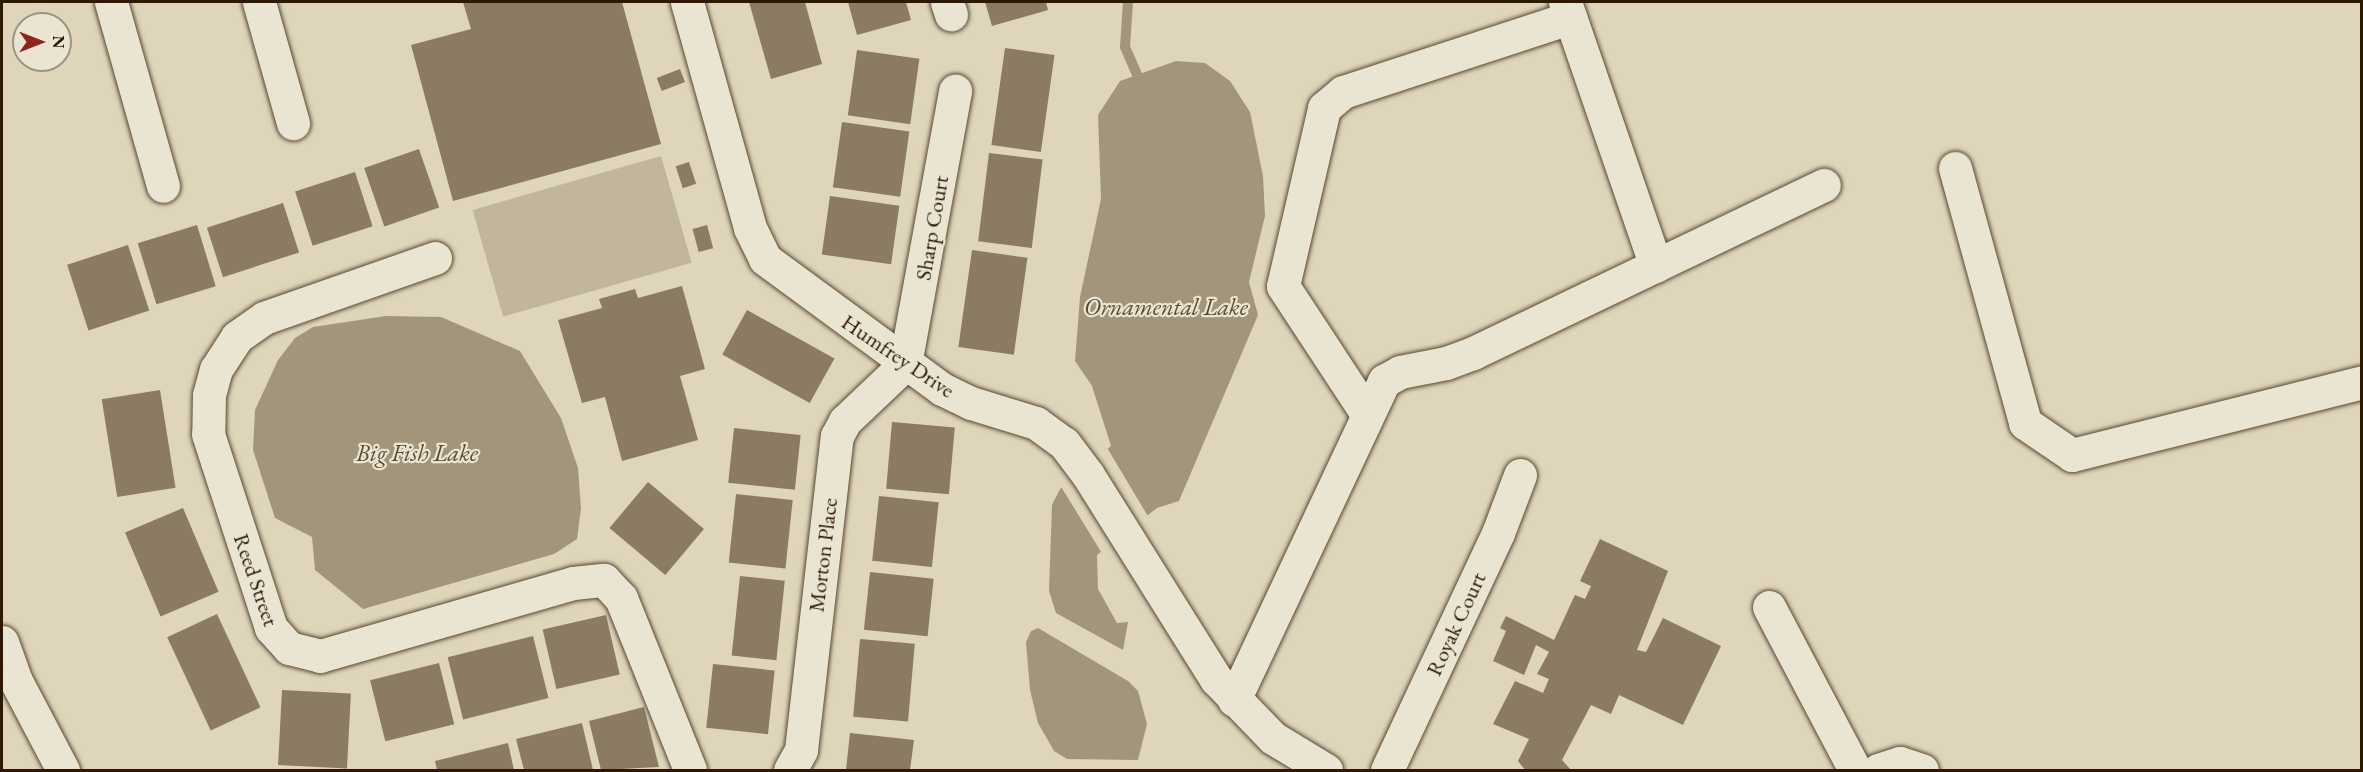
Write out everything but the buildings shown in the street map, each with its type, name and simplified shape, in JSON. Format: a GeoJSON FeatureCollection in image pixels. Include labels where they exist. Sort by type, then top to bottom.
{"type":"FeatureCollection","features":[{"type":"Feature","properties":{"kind":"street"},"geometry":{"type":"LineString","coordinates":[[111,2],[163,186]]}},
{"type":"Feature","properties":{"kind":"street"},"geometry":{"type":"LineString","coordinates":[[259,2],[293,123]]}},
{"type":"Feature","properties":{"kind":"street","name":"Humfrey Drive"},"geometry":{"type":"LineString","coordinates":[[687,2],[750,228],[762,255],[777,271],[905,364],[961,399],[1036,423],[1068,448],[1137,554],[1191,643],[1234,700],[1285,761],[1326,771]]}},
{"type":"Feature","properties":{"kind":"street"},"geometry":{"type":"LineString","coordinates":[[1367,414],[1283,286],[1324,108],[1343,92],[1567,10],[1656,266]]}},
{"type":"Feature","properties":{"kind":"street","name":"Sharp Court"},"geometry":{"type":"LineString","coordinates":[[905,364],[955,91]]}},
{"type":"Feature","properties":{"kind":"street"},"geometry":{"type":"LineString","coordinates":[[1955,168],[2025,423],[2072,455],[2361,382]]}},
{"type":"Feature","properties":{"kind":"street"},"geometry":{"type":"LineString","coordinates":[[1234,700],[1381,385],[1395,374],[1461,358],[1824,185]]}},
{"type":"Feature","properties":{"kind":"street","name":"Reed Street"},"geometry":{"type":"LineString","coordinates":[[435,258],[264,318],[237,337],[216,369],[209,395],[208,434],[271,628],[289,648],[320,656],[573,583],[604,580],[621,598],[690,771]]}},
{"type":"Feature","properties":{"kind":"street","name":"Morton Place"},"geometry":{"type":"LineString","coordinates":[[790,771],[801,750],[837,436],[845,421],[905,364]]}},
{"type":"Feature","properties":{"kind":"street","name":"Royak Court"},"geometry":{"type":"LineString","coordinates":[[1387,771],[1495,540],[1520,475]]}},
{"type":"Feature","properties":{"kind":"street"},"geometry":{"type":"LineString","coordinates":[[1769,607],[1856,771]]}},
{"type":"Feature","properties":{"kind":"street"},"geometry":{"type":"LineString","coordinates":[[2,642],[16,681],[63,771]]}},
{"type":"Feature","properties":{"kind":"street"},"geometry":{"type":"LineString","coordinates":[[1878,771],[1900,763],[1922,771]]}},
{"type":"Feature","properties":{"kind":"shaded area"},"geometry":{"type":"Polygon","coordinates":[[[661,156],[692,263],[503,317],[473,210],[661,156]]]}},
{"type":"Feature","properties":{"kind":"water","name":"Ornamental Lake"},"geometry":{"type":"Polygon","coordinates":[[[1176,61],[1205,63],[1230,81],[1250,112],[1263,176],[1265,216],[1249,282],[1258,315],[1179,501],[1157,508],[1097,555],[1098,589],[1117,623],[1128,622],[1123,650],[1056,613],[1049,591],[1052,505],[1060,489],[1111,446],[1092,386],[1075,361],[1080,297],[1101,199],[1098,115],[1120,81],[1176,61]]]}},
{"type":"Feature","properties":{"kind":"water","name":"Big Fish Lake"},"geometry":{"type":"Polygon","coordinates":[[[386,316],[441,317],[520,351],[561,418],[578,468],[581,508],[577,539],[554,554],[363,609],[315,570],[312,537],[275,518],[253,450],[255,410],[278,360],[295,338],[313,327],[386,316]]]}},
{"type":"Feature","properties":{"kind":"water"},"geometry":{"type":"Polygon","coordinates":[[[1038,628],[1128,681],[1138,691],[1147,724],[1138,760],[1067,759],[1054,751],[1038,723],[1030,690],[1026,642],[1031,631],[1038,628]]]}},
{"type":"Feature","properties":{"kind":"pier"},"geometry":{"type":"Polygon","coordinates":[[[1106,446],[1149,518],[1103,555],[1060,485],[1106,446]]]}},
{"type":"Feature","properties":{"kind":"waterway"},"geometry":{"type":"LineString","coordinates":[[1128,2],[1125,47],[1142,86]]}}]}
